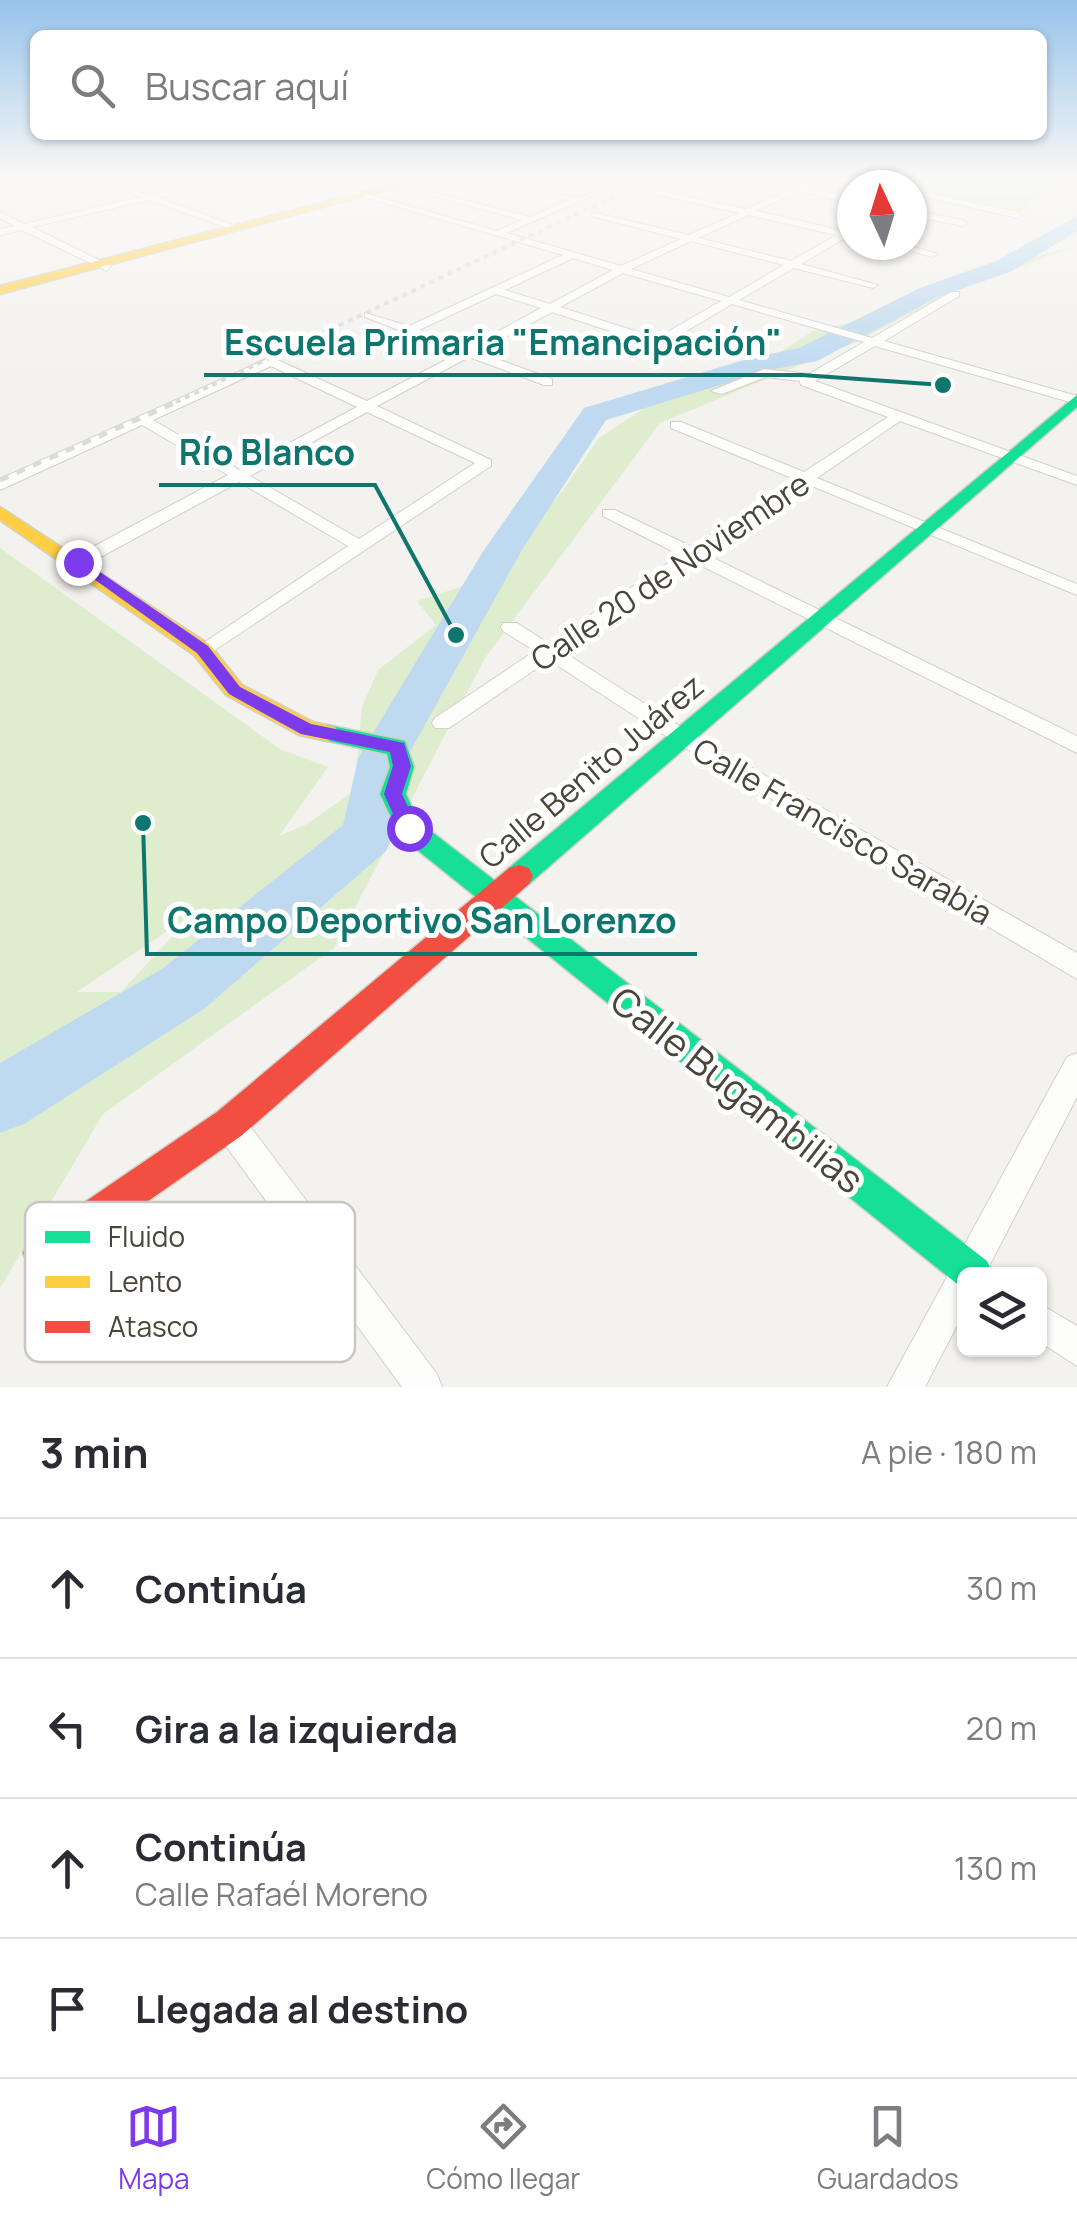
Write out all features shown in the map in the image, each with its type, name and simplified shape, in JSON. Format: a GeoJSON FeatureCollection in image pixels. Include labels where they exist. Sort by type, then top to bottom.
{"type":"FeatureCollection","features":[{"type":"Feature","properties":{"kind":"street"},"geometry":{"type":"LineString","coordinates":[[59,244],[103,266],[185,244]]}},
{"type":"Feature","properties":{"kind":"street"},"geometry":{"type":"LineString","coordinates":[[0,293],[187,244]]}},
{"type":"Feature","properties":{"kind":"street"},"geometry":{"type":"LineString","coordinates":[[538,244],[1077,400]]}},
{"type":"Feature","properties":{"kind":"street"},"geometry":{"type":"LineString","coordinates":[[78,562],[622,269],[679,244]]}},
{"type":"Feature","properties":{"kind":"street"},"geometry":{"type":"LineString","coordinates":[[709,244],[873,285]]}},
{"type":"Feature","properties":{"kind":"street"},"geometry":{"type":"LineString","coordinates":[[658,342],[829,244]]}},
{"type":"Feature","properties":{"kind":"street"},"geometry":{"type":"LineString","coordinates":[[927,253],[933,254]]}},
{"type":"Feature","properties":{"kind":"street"},"geometry":{"type":"LineString","coordinates":[[409,330],[574,254]]}},
{"type":"Feature","properties":{"kind":"street"},"geometry":{"type":"LineString","coordinates":[[496,290],[676,348]]}},
{"type":"Feature","properties":{"kind":"street"},"geometry":{"type":"LineString","coordinates":[[806,380],[868,340],[956,294]]}},
{"type":"Feature","properties":{"kind":"street"},"geometry":{"type":"LineString","coordinates":[[369,315],[548,382]]}},
{"type":"Feature","properties":{"kind":"street"},"geometry":{"type":"LineString","coordinates":[[0,486],[271,361],[486,463],[202,650],[0,512]]}},
{"type":"Feature","properties":{"kind":"street"},"geometry":{"type":"LineString","coordinates":[[717,391],[764,373],[806,380],[897,418],[1077,481]]}},
{"type":"Feature","properties":{"kind":"street","name":"Calle Benito Juárez"},"geometry":{"type":"LineString","coordinates":[[117,1202],[229,1124],[1077,400]]}},
{"type":"Feature","properties":{"kind":"street","name":"Calle 20 de Noviembre"},"geometry":{"type":"LineString","coordinates":[[442,723],[897,418]]}},
{"type":"Feature","properties":{"kind":"street"},"geometry":{"type":"LineString","coordinates":[[144,420],[360,546]]}},
{"type":"Feature","properties":{"kind":"street"},"geometry":{"type":"LineString","coordinates":[[676,426],[1077,590]]}},
{"type":"Feature","properties":{"kind":"street"},"geometry":{"type":"LineString","coordinates":[[609,513],[1077,745]]}},
{"type":"Feature","properties":{"kind":"street","name":"Calle Francisco Sarabia"},"geometry":{"type":"LineString","coordinates":[[510,627],[682,737],[1077,967]]}},
{"type":"Feature","properties":{"kind":"street","name":"Calle Bugambilias"},"geometry":{"type":"LineString","coordinates":[[202,650],[234,690],[306,730],[398,748],[402,766],[393,794],[409,828],[959,1267]]}},
{"type":"Feature","properties":{"kind":"street"},"geometry":{"type":"LineString","coordinates":[[973,1267],[1077,1067]]}},
{"type":"Feature","properties":{"kind":"street"},"geometry":{"type":"LineString","coordinates":[[229,1124],[287,1202]]}},
{"type":"Feature","properties":{"kind":"street"},"geometry":{"type":"LineString","coordinates":[[355,1294],[424,1387]]}},
{"type":"Feature","properties":{"kind":"street"},"geometry":{"type":"LineString","coordinates":[[906,1387],[957,1296]]}},
{"type":"Feature","properties":{"kind":"street"},"geometry":{"type":"LineString","coordinates":[[1047,1326],[1077,1348]]}},
{"type":"Feature","properties":{"kind":"green space"},"geometry":{"type":"Polygon","coordinates":[[[1074,247],[951,293],[856,342],[660,423],[485,658],[334,948],[103,1114],[51,1202],[25,1202],[25,1246],[0,1288],[0,548],[280,749],[328,767],[279,836],[307,824],[354,791],[362,707],[378,670],[436,625],[417,601],[489,578],[561,493],[599,438],[669,392],[762,364],[813,331],[868,319],[960,275],[1074,247]],[[192,915],[77,992],[121,992],[192,915]]]}},
{"type":"Feature","properties":{"kind":"waterway"},"geometry":{"type":"LineString","coordinates":[[0,1100],[183,989],[367,836],[382,759],[503,550],[595,414],[764,363],[807,355],[928,293],[1004,266],[1041,244]]}},
{"type":"Feature","properties":{"kind":"railway"},"geometry":{"type":"LineString","coordinates":[[176,402],[513,244]]}},
{"type":"Feature","properties":{"kind":"railway"},"geometry":{"type":"LineString","coordinates":[[0,480],[181,400]]}},
{"type":"Feature","properties":{"kind":"traffic: fast"},"geometry":{"type":"LineString","coordinates":[[519,876],[1077,399]]}},
{"type":"Feature","properties":{"kind":"traffic: fast"},"geometry":{"type":"LineString","coordinates":[[327,733],[397,747],[402,767],[393,794],[409,829],[965,1267]]}},
{"type":"Feature","properties":{"kind":"traffic: slow"},"geometry":{"type":"LineString","coordinates":[[0,290],[177,244]]}},
{"type":"Feature","properties":{"kind":"traffic: slow"},"geometry":{"type":"LineString","coordinates":[[0,512],[202,650],[234,690],[307,729],[327,733]]}},
{"type":"Feature","properties":{"kind":"traffic: jam"},"geometry":{"type":"LineString","coordinates":[[116,1202],[229,1124],[519,876]]}},
{"type":"Feature","properties":{"kind":"place","name":"Escuela Primaria \"Emancipación\""},"geometry":{"type":"Point","coordinates":[943,385]}},
{"type":"Feature","properties":{"kind":"place","name":"Río Blanco"},"geometry":{"type":"Point","coordinates":[456,635]}},
{"type":"Feature","properties":{"kind":"place","name":"Campo Deportivo San Lorenzo"},"geometry":{"type":"Point","coordinates":[143,823]}},
{"type":"Feature","properties":{"kind":"route"},"geometry":{"type":"LineString","coordinates":[[78,562],[202,650],[234,690],[306,730],[398,748],[402,766],[393,794],[409,828]]}}]}
